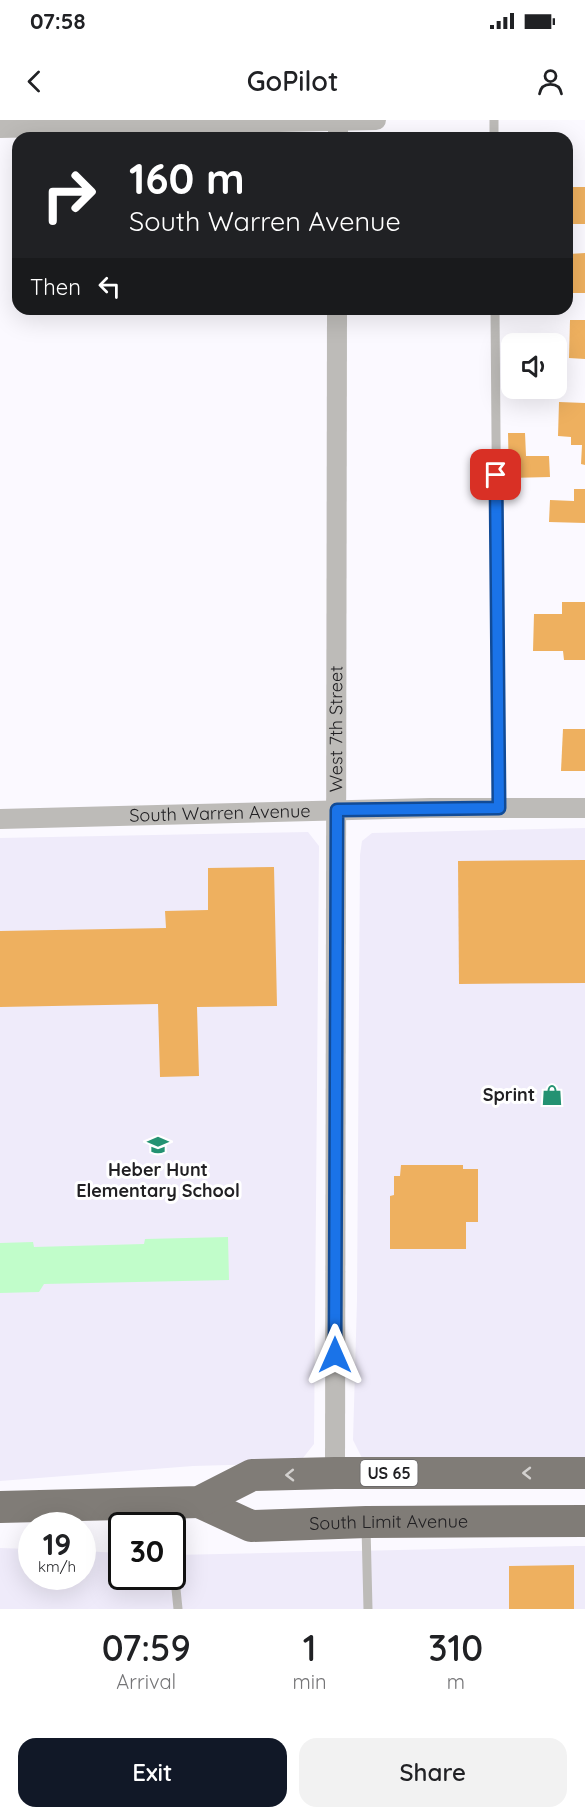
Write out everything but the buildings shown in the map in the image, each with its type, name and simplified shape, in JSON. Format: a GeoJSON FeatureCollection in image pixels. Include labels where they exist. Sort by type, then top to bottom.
{"type":"FeatureCollection","features":[{"type":"Feature","properties":{"kind":"highway","name":"South Limit Avenue"},"geometry":{"type":"LineString","coordinates":[[174,1512],[252,1475],[585,1473]]}},
{"type":"Feature","properties":{"kind":"highway","name":"South Limit Avenue"},"geometry":{"type":"LineString","coordinates":[[199,1502],[251,1526],[366,1522],[585,1521]]}},
{"type":"Feature","properties":{"kind":"highway","name":"South Limit Avenue"},"geometry":{"type":"LineString","coordinates":[[0,1507],[121,1512]]}},
{"type":"Feature","properties":{"kind":"street"},"geometry":{"type":"LineString","coordinates":[[0,128],[338,126],[376,120]]}},
{"type":"Feature","properties":{"kind":"street","name":"West 7th Street"},"geometry":{"type":"LineString","coordinates":[[335,1473],[338,315]]}},
{"type":"Feature","properties":{"kind":"street","name":"South Warren Avenue"},"geometry":{"type":"LineString","coordinates":[[0,819],[337,810],[585,808]]}},
{"type":"Feature","properties":{"kind":"lane"},"geometry":{"type":"LineString","coordinates":[[495,315],[499,808]]}},
{"type":"Feature","properties":{"kind":"lane"},"geometry":{"type":"LineString","coordinates":[[366,1522],[368,1609]]}},
{"type":"Feature","properties":{"kind":"lane"},"geometry":{"type":"LineString","coordinates":[[176,1590],[178,1609]]}},
{"type":"Feature","properties":{"kind":"shaded area"},"geometry":{"type":"Polygon","coordinates":[[[585,828],[585,1468],[363,1460],[353,1440],[357,1300],[360,855],[362,841],[372,833],[585,828]]]}},
{"type":"Feature","properties":{"kind":"shaded area","name":"Heber Hunt Elementary School"},"geometry":{"type":"Polygon","coordinates":[[[308,832],[319,846],[314,1444],[299,1463],[193,1466],[0,1481],[0,838],[308,832]]]}},
{"type":"Feature","properties":{"kind":"shaded area"},"geometry":{"type":"Polygon","coordinates":[[[585,1546],[585,1609],[0,1609],[0,1548],[18,1549],[18,1590],[96,1590],[96,1552],[108,1552],[108,1590],[186,1590],[186,1555],[585,1546]]]}},
{"type":"Feature","properties":{"kind":"green space"},"geometry":{"type":"Polygon","coordinates":[[[228,1237],[229,1280],[44,1284],[39,1292],[0,1293],[0,1243],[33,1242],[34,1247],[144,1244],[145,1239],[228,1237]]]}},
{"type":"Feature","properties":{"kind":"place","name":"Sprint"},"geometry":{"type":"Point","coordinates":[552,1095]}},
{"type":"Feature","properties":{"kind":"place","name":"Heber Hunt Elementary School"},"geometry":{"type":"Point","coordinates":[158,1145]}},
{"type":"Feature","properties":{"kind":"route"},"geometry":{"type":"LineString","coordinates":[[335,1355],[337,810],[499,808],[496,475]]}}]}
